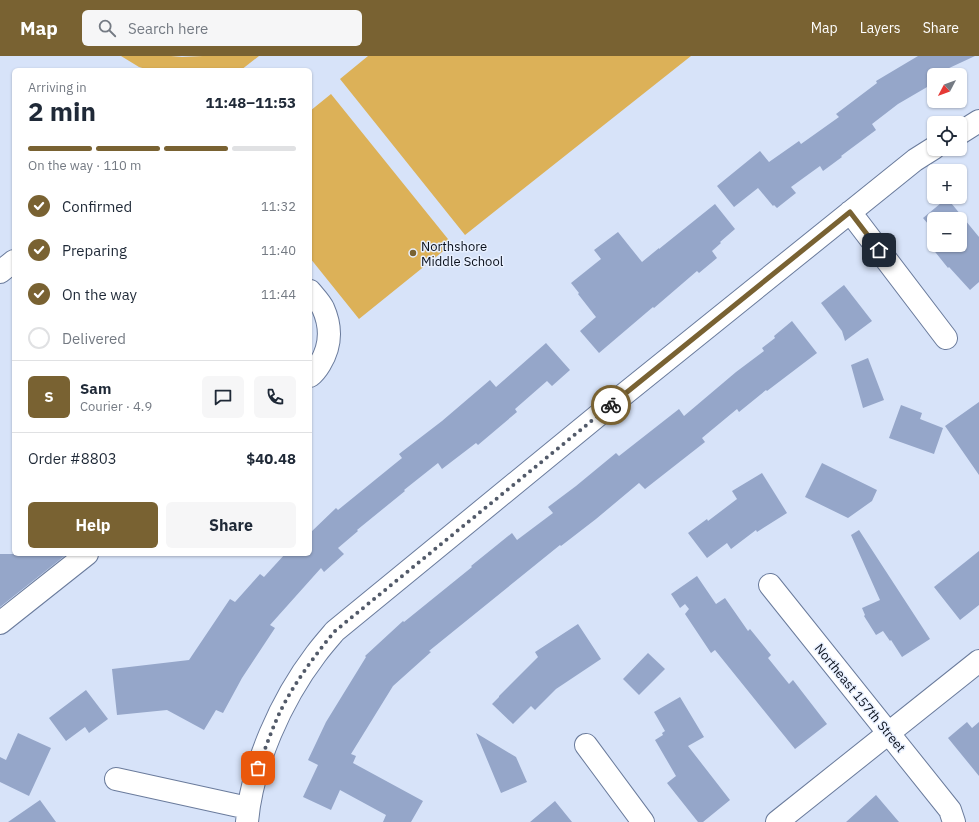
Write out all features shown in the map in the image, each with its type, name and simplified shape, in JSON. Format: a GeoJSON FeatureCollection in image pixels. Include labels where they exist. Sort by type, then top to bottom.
{"type":"FeatureCollection","features":[{"type":"Feature","properties":{"kind":"street"},"geometry":{"type":"LineString","coordinates":[[967,129],[979,121]]}},
{"type":"Feature","properties":{"kind":"street"},"geometry":{"type":"LineString","coordinates":[[116,779],[248,815],[258,768],[284,705],[296,683],[316,654],[335,631],[612,404],[915,160],[927,152]]}},
{"type":"Feature","properties":{"kind":"street"},"geometry":{"type":"LineString","coordinates":[[850,212],[946,338]]}},
{"type":"Feature","properties":{"kind":"street"},"geometry":{"type":"LineString","coordinates":[[0,272],[12,263]]}},
{"type":"Feature","properties":{"kind":"street"},"geometry":{"type":"LineString","coordinates":[[312,294],[322,307],[329,325],[329,344],[323,360],[312,374]]}},
{"type":"Feature","properties":{"kind":"street"},"geometry":{"type":"LineString","coordinates":[[0,623],[84,556]]}},
{"type":"Feature","properties":{"kind":"street","name":"Northeast 157th Street"},"geometry":{"type":"LineString","coordinates":[[770,585],[952,816]]}},
{"type":"Feature","properties":{"kind":"street"},"geometry":{"type":"LineString","coordinates":[[777,822],[979,661]]}},
{"type":"Feature","properties":{"kind":"street"},"geometry":{"type":"LineString","coordinates":[[586,745],[642,822]]}},
{"type":"Feature","properties":{"kind":"shaded area"},"geometry":{"type":"Polygon","coordinates":[[[121,56],[259,56],[244,68],[139,67],[121,56]]]}},
{"type":"Feature","properties":{"kind":"shaded area"},"geometry":{"type":"Polygon","coordinates":[[[368,56],[691,56],[465,235],[340,79],[368,56]]]}},
{"type":"Feature","properties":{"kind":"shaded area"},"geometry":{"type":"Polygon","coordinates":[[[331,94],[452,244],[359,319],[312,260],[312,109],[331,94]]]}},
{"type":"Feature","properties":{"kind":"building"},"geometry":{"type":"Polygon","coordinates":[[[918,56],[975,56],[949,68],[927,68],[927,87],[898,104],[872,124],[876,130],[823,171],[820,166],[791,187],[796,193],[777,208],[774,205],[773,206],[758,188],[734,207],[717,186],[760,151],[769,162],[799,141],[801,144],[839,117],[836,114],[877,83],[876,81],[918,56]]]}},
{"type":"Feature","properties":{"kind":"building"},"geometry":{"type":"Polygon","coordinates":[[[715,204],[735,229],[712,251],[717,258],[699,273],[697,271],[599,353],[580,331],[596,317],[571,283],[601,259],[594,250],[618,232],[642,262],[715,204]]]}},
{"type":"Feature","properties":{"kind":"building"},"geometry":{"type":"Polygon","coordinates":[[[940,204],[952,204],[958,212],[930,212],[940,204]]]}},
{"type":"Feature","properties":{"kind":"building"},"geometry":{"type":"Polygon","coordinates":[[[927,215],[927,223],[923,218],[927,215]]]}},
{"type":"Feature","properties":{"kind":"building"},"geometry":{"type":"Polygon","coordinates":[[[967,222],[979,237],[979,282],[970,290],[949,267],[948,268],[935,252],[967,252],[967,222]]]}},
{"type":"Feature","properties":{"kind":"building"},"geometry":{"type":"Polygon","coordinates":[[[844,285],[872,321],[845,341],[842,331],[821,303],[844,285]]]}},
{"type":"Feature","properties":{"kind":"building"},"geometry":{"type":"Polygon","coordinates":[[[792,321],[817,353],[767,391],[766,390],[739,412],[737,409],[702,438],[705,442],[645,489],[639,483],[596,519],[561,546],[560,545],[429,651],[431,652],[393,686],[351,754],[356,756],[353,763],[423,801],[411,822],[383,822],[386,815],[340,790],[331,810],[303,797],[318,765],[308,760],[326,722],[366,657],[365,656],[403,621],[404,622],[512,533],[517,540],[553,513],[548,507],[616,453],[619,456],[679,409],[684,416],[736,372],[764,351],[762,348],[775,338],[774,336],[792,321]]]}},
{"type":"Feature","properties":{"kind":"building"},"geometry":{"type":"Polygon","coordinates":[[[546,343],[570,370],[552,386],[547,381],[515,409],[517,412],[478,445],[476,443],[442,469],[438,463],[404,490],[405,491],[357,530],[358,531],[338,548],[344,554],[324,572],[321,568],[270,625],[275,628],[242,678],[223,713],[216,710],[204,730],[167,710],[117,715],[112,669],[189,660],[230,599],[235,602],[260,574],[264,577],[283,556],[312,556],[312,531],[336,508],[338,510],[402,458],[399,454],[442,421],[490,380],[496,387],[546,343]]]}},
{"type":"Feature","properties":{"kind":"building"},"geometry":{"type":"Polygon","coordinates":[[[868,358],[884,400],[863,408],[851,365],[868,358]]]}},
{"type":"Feature","properties":{"kind":"building"},"geometry":{"type":"Polygon","coordinates":[[[979,402],[979,475],[945,426],[979,402]]]}},
{"type":"Feature","properties":{"kind":"building"},"geometry":{"type":"Polygon","coordinates":[[[901,405],[922,413],[920,419],[943,428],[934,454],[889,438],[901,405]]]}},
{"type":"Feature","properties":{"kind":"building"},"geometry":{"type":"Polygon","coordinates":[[[822,463],[877,490],[872,501],[848,518],[805,497],[822,463]]]}},
{"type":"Feature","properties":{"kind":"building"},"geometry":{"type":"Polygon","coordinates":[[[762,473],[787,513],[757,532],[756,530],[731,549],[727,543],[707,558],[688,533],[707,519],[708,521],[737,499],[732,491],[762,473]]]}},
{"type":"Feature","properties":{"kind":"building"},"geometry":{"type":"Polygon","coordinates":[[[859,530],[930,639],[902,657],[883,631],[876,635],[864,616],[865,615],[862,608],[880,600],[851,535],[859,530]]]}},
{"type":"Feature","properties":{"kind":"building"},"geometry":{"type":"Polygon","coordinates":[[[979,551],[979,605],[960,620],[934,587],[979,551]]]}},
{"type":"Feature","properties":{"kind":"building"},"geometry":{"type":"Polygon","coordinates":[[[0,554],[12,554],[12,556],[64,556],[0,607],[0,554]]]}},
{"type":"Feature","properties":{"kind":"building"},"geometry":{"type":"Polygon","coordinates":[[[697,576],[716,604],[725,598],[748,631],[750,629],[771,655],[768,658],[789,684],[793,680],[827,724],[795,749],[715,650],[711,653],[685,614],[689,609],[685,604],[680,608],[671,594],[697,576]]]}},
{"type":"Feature","properties":{"kind":"building"},"geometry":{"type":"Polygon","coordinates":[[[578,624],[601,659],[556,689],[535,710],[531,706],[513,724],[492,704],[538,657],[535,652],[578,624]]]}},
{"type":"Feature","properties":{"kind":"building"},"geometry":{"type":"Polygon","coordinates":[[[648,653],[665,669],[639,695],[623,679],[648,653]]]}},
{"type":"Feature","properties":{"kind":"building"},"geometry":{"type":"Polygon","coordinates":[[[86,690],[108,719],[89,733],[85,727],[66,741],[49,718],[86,690]]]}},
{"type":"Feature","properties":{"kind":"building"},"geometry":{"type":"Polygon","coordinates":[[[680,697],[704,737],[688,746],[730,800],[703,822],[698,822],[667,783],[676,776],[655,740],[663,735],[662,733],[665,731],[654,712],[680,697]]]}},
{"type":"Feature","properties":{"kind":"building"},"geometry":{"type":"Polygon","coordinates":[[[967,722],[972,728],[979,722],[979,776],[948,738],[967,722]]]}},
{"type":"Feature","properties":{"kind":"building"},"geometry":{"type":"Polygon","coordinates":[[[18,733],[51,748],[29,796],[0,782],[0,757],[6,760],[18,733]]]}},
{"type":"Feature","properties":{"kind":"building"},"geometry":{"type":"Polygon","coordinates":[[[476,733],[516,757],[527,782],[501,793],[476,733]]]}},
{"type":"Feature","properties":{"kind":"building"},"geometry":{"type":"Polygon","coordinates":[[[876,795],[899,822],[846,822],[876,795]]]}},
{"type":"Feature","properties":{"kind":"building"},"geometry":{"type":"Polygon","coordinates":[[[40,800],[56,822],[8,822],[40,800]]]}},
{"type":"Feature","properties":{"kind":"building"},"geometry":{"type":"Polygon","coordinates":[[[555,801],[572,822],[530,822],[555,801]]]}},
{"type":"Feature","properties":{"kind":"way so far"},"geometry":{"type":"LineString","coordinates":[[258,768],[273,729],[296,683],[316,654],[335,631],[611,405]]}},
{"type":"Feature","properties":{"kind":"place","name":"Northshore Middle School"},"geometry":{"type":"Point","coordinates":[413,253]}},
{"type":"Feature","properties":{"kind":"route"},"geometry":{"type":"LineString","coordinates":[[611,405],[850,212],[879,250]]}}]}
